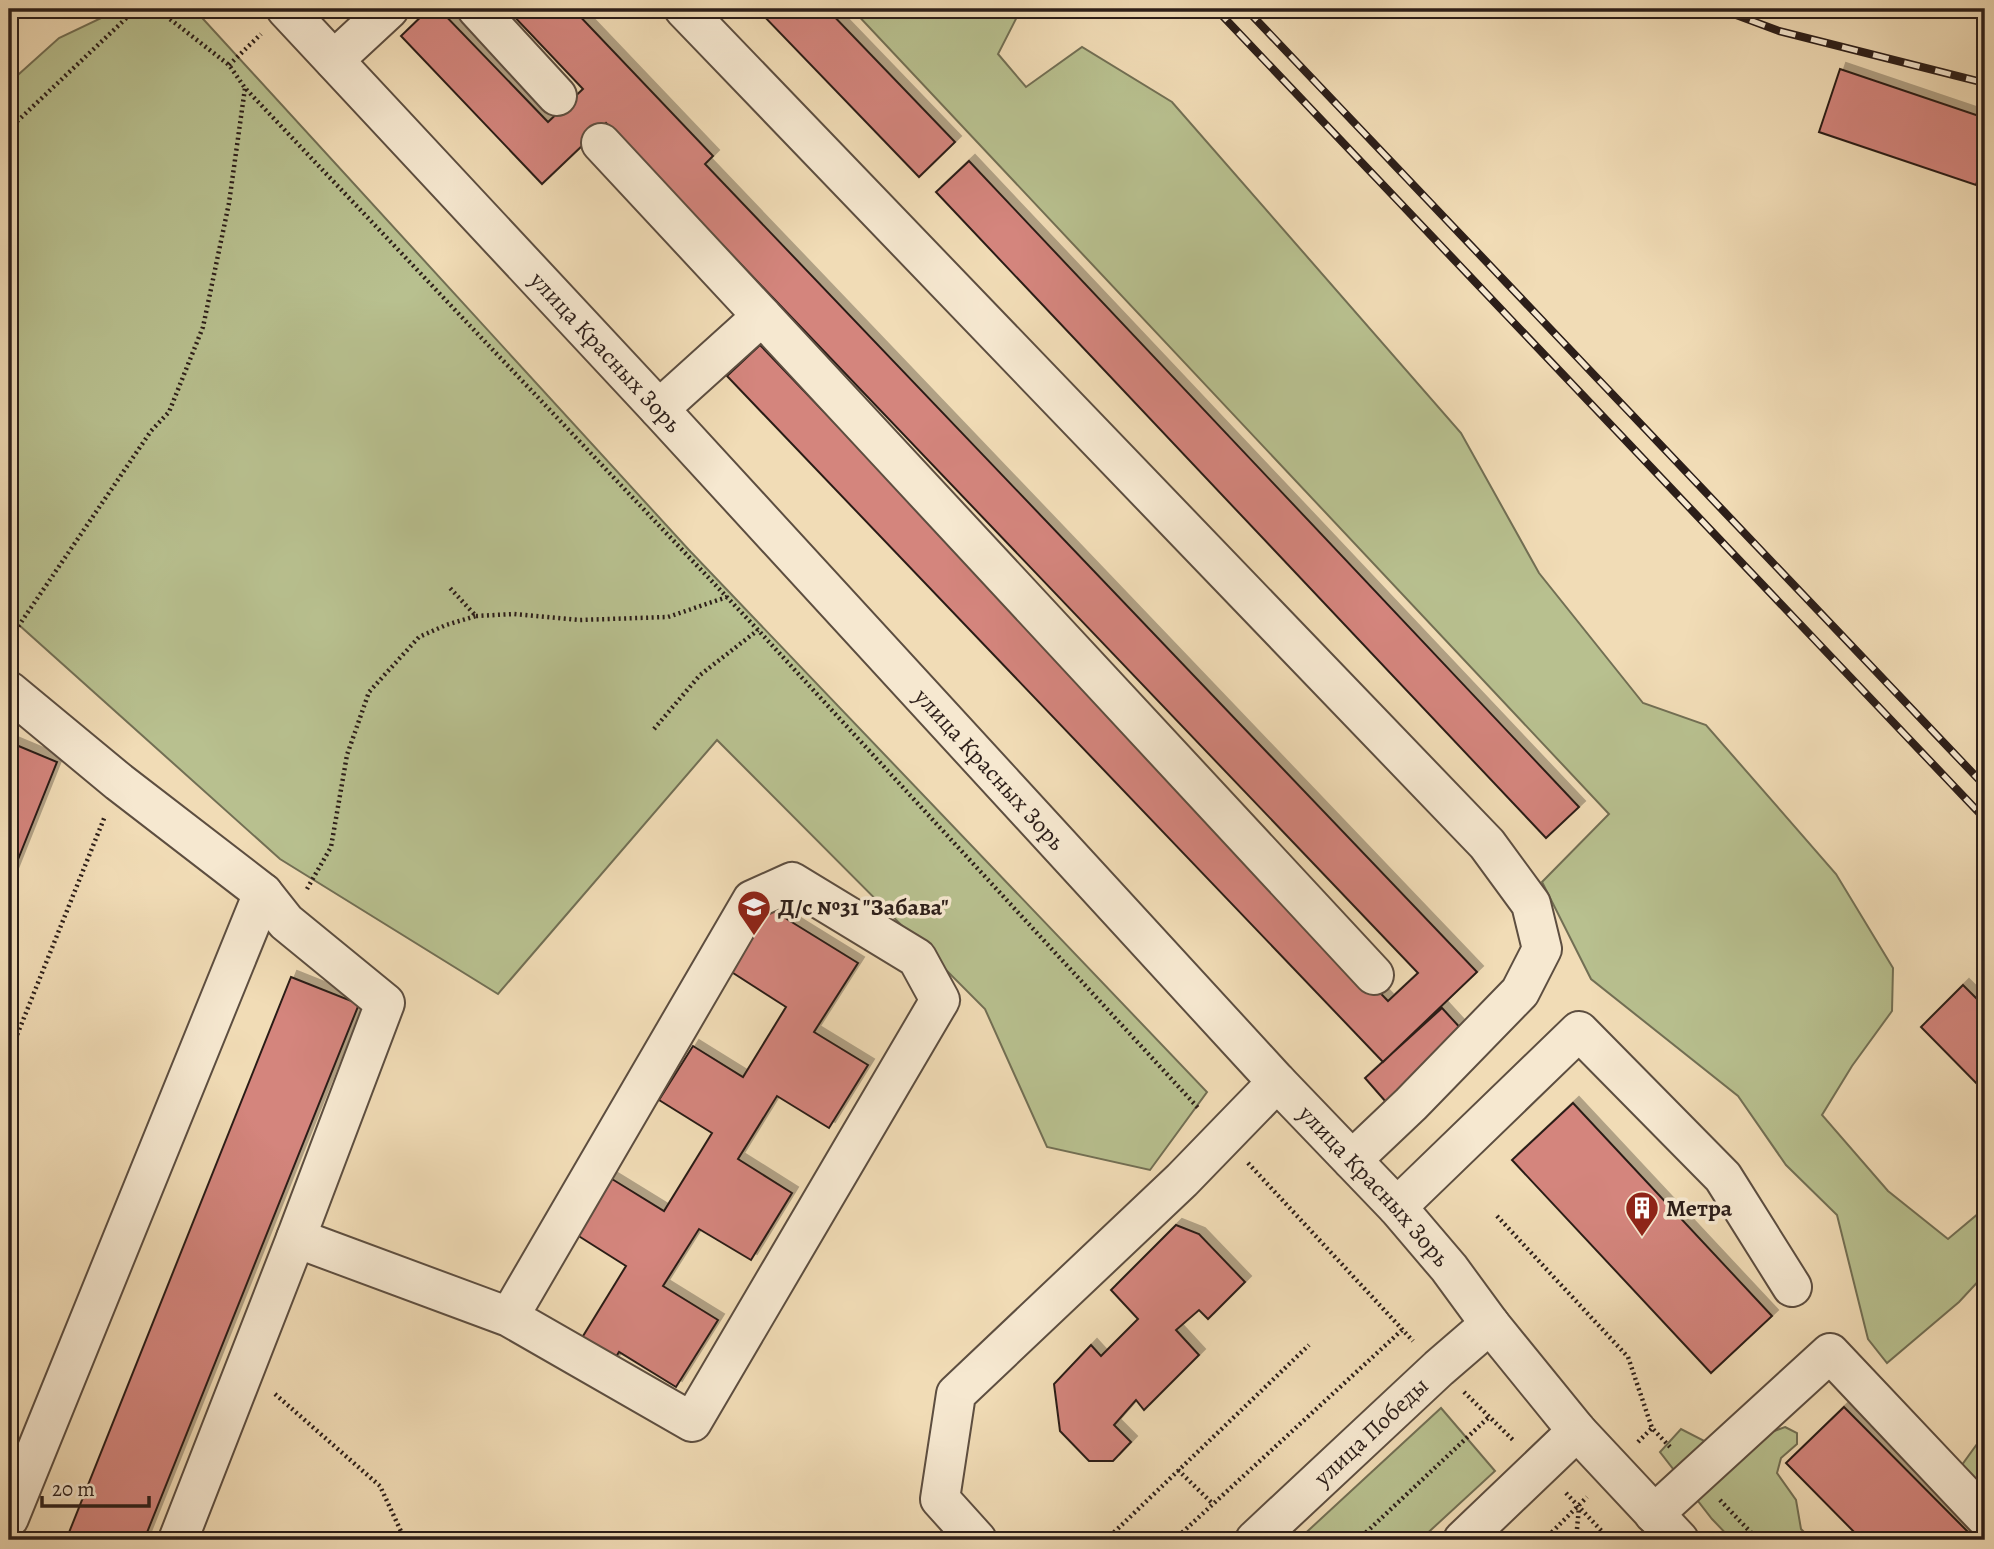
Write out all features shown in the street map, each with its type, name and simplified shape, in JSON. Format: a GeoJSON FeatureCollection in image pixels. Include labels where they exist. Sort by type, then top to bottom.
{"type":"FeatureCollection","features":[{"type":"Feature","properties":{"kind":"street","name":"улица Красных Зорь"},"geometry":{"type":"LineString","coordinates":[[286,9],[659,409],[1278,1082],[1397,1207],[1449,1268],[1490,1324],[1577,1431],[1667,1527]]}},
{"type":"Feature","properties":{"kind":"street"},"geometry":{"type":"LineString","coordinates":[[334,60],[389,9]]}},
{"type":"Feature","properties":{"kind":"street"},"geometry":{"type":"LineString","coordinates":[[477,9],[557,96]]}},
{"type":"Feature","properties":{"kind":"street"},"geometry":{"type":"LineString","coordinates":[[684,9],[1487,844],[1531,904],[1542,949],[1520,992],[1352,1160]]}},
{"type":"Feature","properties":{"kind":"street"},"geometry":{"type":"LineString","coordinates":[[601,143],[1374,975]]}},
{"type":"Feature","properties":{"kind":"street"},"geometry":{"type":"LineString","coordinates":[[659,409],[762,316]]}},
{"type":"Feature","properties":{"kind":"street"},"geometry":{"type":"LineString","coordinates":[[9,691],[275,908],[385,1003],[178,1540]]}},
{"type":"Feature","properties":{"kind":"street"},"geometry":{"type":"LineString","coordinates":[[296,1238],[509,1317],[692,1422],[940,1000],[918,958],[792,883],[752,900],[509,1317]]}},
{"type":"Feature","properties":{"kind":"street"},"geometry":{"type":"LineString","coordinates":[[9,1518],[275,908]]}},
{"type":"Feature","properties":{"kind":"street"},"geometry":{"type":"LineString","coordinates":[[1397,1207],[1579,1031],[1723,1177],[1792,1287]]}},
{"type":"Feature","properties":{"kind":"street"},"geometry":{"type":"LineString","coordinates":[[977,1540],[940,1499],[956,1394],[1182,1180],[1278,1082]]}},
{"type":"Feature","properties":{"kind":"street","name":"улица Победы"},"geometry":{"type":"LineString","coordinates":[[1255,1540],[1439,1368],[1490,1324]]}},
{"type":"Feature","properties":{"kind":"street"},"geometry":{"type":"LineString","coordinates":[[1667,1527],[1697,1475],[1829,1353],[1985,1517]]}},
{"type":"Feature","properties":{"kind":"street"},"geometry":{"type":"LineString","coordinates":[[1463,1540],[1577,1431]]}},
{"type":"Feature","properties":{"kind":"path"},"geometry":{"type":"LineString","coordinates":[[9,128],[136,9]]}},
{"type":"Feature","properties":{"kind":"path"},"geometry":{"type":"LineString","coordinates":[[157,9],[229,65],[245,88],[758,630],[1402,1330],[1541,1467],[1610,1540]]}},
{"type":"Feature","properties":{"kind":"path"},"geometry":{"type":"LineString","coordinates":[[9,640],[151,430],[169,412],[203,327],[229,203],[245,88]]}},
{"type":"Feature","properties":{"kind":"path"},"geometry":{"type":"LineString","coordinates":[[449,587],[476,616]]}},
{"type":"Feature","properties":{"kind":"path"},"geometry":{"type":"LineString","coordinates":[[275,908],[331,847],[346,755],[369,692],[419,637],[476,616],[514,614],[579,620],[668,618],[727,597]]}},
{"type":"Feature","properties":{"kind":"path"},"geometry":{"type":"LineString","coordinates":[[654,729],[700,675],[758,630]]}},
{"type":"Feature","properties":{"kind":"path"},"geometry":{"type":"LineString","coordinates":[[9,1055],[118,782]]}},
{"type":"Feature","properties":{"kind":"path"},"geometry":{"type":"LineString","coordinates":[[1497,1216],[1628,1357],[1652,1428],[1758,1540]]}},
{"type":"Feature","properties":{"kind":"path"},"geometry":{"type":"LineString","coordinates":[[1174,1540],[1402,1330]]}},
{"type":"Feature","properties":{"kind":"path"},"geometry":{"type":"LineString","coordinates":[[1106,1540],[1309,1345]]}},
{"type":"Feature","properties":{"kind":"path"},"geometry":{"type":"LineString","coordinates":[[245,1368],[380,1486],[405,1540]]}},
{"type":"Feature","properties":{"kind":"path"},"geometry":{"type":"LineString","coordinates":[[1358,1540],[1490,1416]]}},
{"type":"Feature","properties":{"kind":"path"},"geometry":{"type":"LineString","coordinates":[[1178,1470],[1213,1504]]}},
{"type":"Feature","properties":{"kind":"path"},"geometry":{"type":"LineString","coordinates":[[1576,1540],[1578,1507]]}},
{"type":"Feature","properties":{"kind":"green space"},"geometry":{"type":"Polygon","coordinates":[[[120,9],[194,9],[689,550],[1207,1092],[1150,1170],[1047,1147],[985,1009],[717,740],[498,994],[280,859],[9,616],[9,83],[59,38],[120,9]]]}},
{"type":"Feature","properties":{"kind":"green space"},"geometry":{"type":"Polygon","coordinates":[[[852,9],[1021,9],[998,54],[1026,87],[1082,47],[1172,102],[1461,433],[1539,573],[1643,703],[1706,725],[1836,874],[1893,968],[1892,1011],[1852,1066],[1822,1115],[1888,1191],[1948,1239],[1985,1208],[1985,1274],[1959,1302],[1887,1363],[1868,1339],[1837,1215],[1786,1165],[1738,1096],[1591,979],[1542,882],[1609,814],[852,9]]]}},
{"type":"Feature","properties":{"kind":"green space"},"geometry":{"type":"Polygon","coordinates":[[[1441,1408],[1495,1471],[1420,1540],[1298,1540],[1441,1408]]]}},
{"type":"Feature","properties":{"kind":"green space"},"geometry":{"type":"Polygon","coordinates":[[[1785,1427],[1797,1433],[1797,1444],[1781,1458],[1777,1473],[1796,1500],[1801,1529],[1812,1540],[1732,1540],[1712,1519],[1660,1452],[1681,1429],[1710,1444],[1769,1433],[1785,1427]]]}},
{"type":"Feature","properties":{"kind":"green space"},"geometry":{"type":"Polygon","coordinates":[[[1985,1433],[1985,1497],[1959,1469],[1985,1433]]]}},
{"type":"Feature","properties":{"kind":"building"},"geometry":{"type":"Polygon","coordinates":[[[429,9],[439,9],[548,122],[583,89],[507,9],[573,9],[713,156],[705,164],[1477,972],[1383,1062],[727,376],[760,345],[1388,1001],[1418,973],[606,123],[542,184],[401,36],[429,9]]]}},
{"type":"Feature","properties":{"kind":"building"},"geometry":{"type":"Polygon","coordinates":[[[757,9],[827,9],[955,142],[919,177],[757,9]]]}},
{"type":"Feature","properties":{"kind":"building"},"geometry":{"type":"Polygon","coordinates":[[[1840,69],[1985,118],[1985,156],[1976,185],[1819,132],[1840,69]]]}},
{"type":"Feature","properties":{"kind":"building"},"geometry":{"type":"Polygon","coordinates":[[[969,161],[1579,807],[1546,838],[936,192],[969,161]]]}},
{"type":"Feature","properties":{"kind":"building"},"geometry":{"type":"Polygon","coordinates":[[[9,742],[57,762],[9,882],[9,742]]]}},
{"type":"Feature","properties":{"kind":"building"},"geometry":{"type":"Polygon","coordinates":[[[769,908],[858,963],[814,1032],[868,1065],[829,1128],[777,1096],[738,1159],[792,1193],[751,1260],[699,1229],[663,1286],[718,1320],[676,1387],[619,1352],[613,1362],[580,1341],[626,1266],[577,1235],[612,1179],[664,1211],[712,1133],[659,1100],[693,1046],[743,1077],[786,1007],[730,971],[769,908]]]}},
{"type":"Feature","properties":{"kind":"building"},"geometry":{"type":"Polygon","coordinates":[[[291,977],[359,1004],[144,1540],[66,1540],[291,977]]]}},
{"type":"Feature","properties":{"kind":"building"},"geometry":{"type":"Polygon","coordinates":[[[1963,985],[1985,1007],[1985,1092],[1921,1027],[1963,985]]]}},
{"type":"Feature","properties":{"kind":"building"},"geometry":{"type":"Polygon","coordinates":[[[1442,1008],[1464,1032],[1386,1102],[1365,1078],[1442,1008]]]}},
{"type":"Feature","properties":{"kind":"building","name":"Метра"},"geometry":{"type":"Polygon","coordinates":[[[1573,1103],[1772,1316],[1711,1373],[1512,1160],[1573,1103]]]}},
{"type":"Feature","properties":{"kind":"building"},"geometry":{"type":"Polygon","coordinates":[[[1176,1225],[1199,1234],[1245,1282],[1208,1319],[1199,1310],[1176,1330],[1199,1355],[1144,1410],[1136,1400],[1114,1425],[1131,1442],[1113,1461],[1089,1461],[1060,1431],[1054,1384],[1091,1345],[1101,1356],[1138,1319],[1111,1290],[1176,1225]]]}},
{"type":"Feature","properties":{"kind":"building"},"geometry":{"type":"Polygon","coordinates":[[[1844,1407],[1976,1540],[1862,1540],[1786,1463],[1844,1407]]]}},
{"type":"Feature","properties":{"kind":"railway"},"geometry":{"type":"LineString","coordinates":[[1216,9],[1985,819]]}},
{"type":"Feature","properties":{"kind":"railway"},"geometry":{"type":"LineString","coordinates":[[1246,9],[1985,786]]}},
{"type":"Feature","properties":{"kind":"railway"},"geometry":{"type":"LineString","coordinates":[[1720,9],[1779,31],[1985,83]]}},
{"type":"Feature","properties":{"kind":"place","name":"Д/с №31 \"Забава\""},"geometry":{"type":"Point","coordinates":[754,937]}},
{"type":"Feature","properties":{"kind":"place","name":"Метра"},"geometry":{"type":"Point","coordinates":[1642,1238]}}]}
